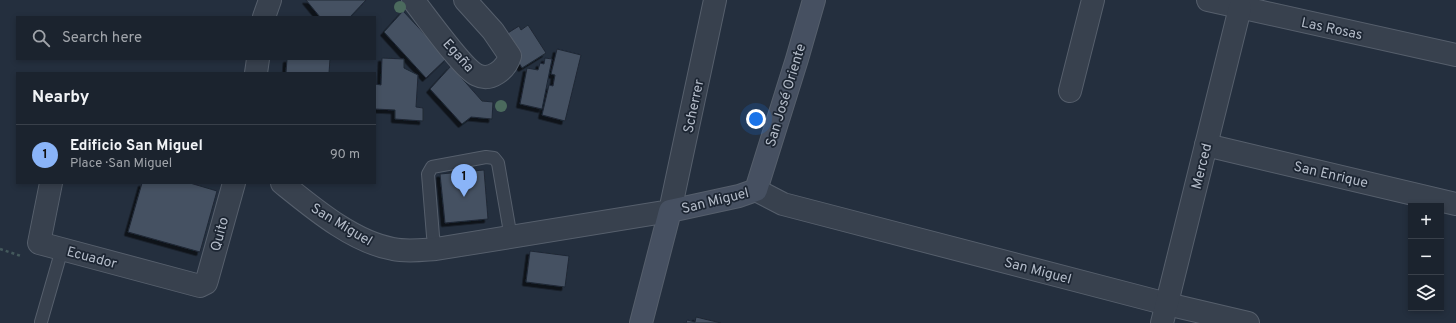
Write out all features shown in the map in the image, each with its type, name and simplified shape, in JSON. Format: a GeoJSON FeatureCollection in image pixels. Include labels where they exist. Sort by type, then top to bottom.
{"type":"FeatureCollection","features":[{"type":"Feature","properties":{"kind":"street"},"geometry":{"type":"LineString","coordinates":[[264,16],[270,0]]}},
{"type":"Feature","properties":{"kind":"street","name":"Egaña"},"geometry":{"type":"LineString","coordinates":[[412,0],[465,65],[477,75],[488,78],[497,74],[509,62],[510,56],[493,31],[464,0]]}},
{"type":"Feature","properties":{"kind":"street","name":"Scherrer"},"geometry":{"type":"LineString","coordinates":[[670,212],[715,0]]}},
{"type":"Feature","properties":{"kind":"street","name":"San José Oriente"},"geometry":{"type":"LineString","coordinates":[[756,190],[814,0]]}},
{"type":"Feature","properties":{"kind":"street"},"geometry":{"type":"LineString","coordinates":[[1070,91],[1093,0]]}},
{"type":"Feature","properties":{"kind":"street","name":"Las Rosas"},"geometry":{"type":"LineString","coordinates":[[1208,0],[1456,55]]}},
{"type":"Feature","properties":{"kind":"street","name":"Merced"},"geometry":{"type":"LineString","coordinates":[[1164,313],[1240,8]]}},
{"type":"Feature","properties":{"kind":"street"},"geometry":{"type":"LineString","coordinates":[[256,72],[258,60]]}},
{"type":"Feature","properties":{"kind":"street","name":"San Enrique"},"geometry":{"type":"LineString","coordinates":[[1206,145],[1456,204]]}},
{"type":"Feature","properties":{"kind":"street","name":"Ecuador"},"geometry":{"type":"LineString","coordinates":[[51,184],[39,243],[197,285],[204,284]]}},
{"type":"Feature","properties":{"kind":"street","name":"Quito"},"geometry":{"type":"LineString","coordinates":[[204,284],[207,280],[234,184]]}},
{"type":"Feature","properties":{"kind":"street","name":"San Miguel"},"geometry":{"type":"LineString","coordinates":[[283,184],[349,231],[377,245],[405,251],[436,249],[511,238],[670,212],[739,196],[756,190],[783,204],[1164,313],[1248,323]]}},
{"type":"Feature","properties":{"kind":"street"},"geometry":{"type":"LineString","coordinates":[[641,323],[670,212]]}},
{"type":"Feature","properties":{"kind":"lane"},"geometry":{"type":"LineString","coordinates":[[436,249],[433,236],[428,174],[432,167],[486,157],[494,158],[498,163],[511,238]]}},
{"type":"Feature","properties":{"kind":"lane"},"geometry":{"type":"LineString","coordinates":[[41,322],[62,249]]}},
{"type":"Feature","properties":{"kind":"path"},"geometry":{"type":"LineString","coordinates":[[0,249],[21,256]]}},
{"type":"Feature","properties":{"kind":"building"},"geometry":{"type":"Polygon","coordinates":[[[306,0],[366,0],[351,16],[319,16],[306,0]]]}},
{"type":"Feature","properties":{"kind":"building"},"geometry":{"type":"Polygon","coordinates":[[[403,11],[447,58],[426,78],[384,32],[403,11]]]}},
{"type":"Feature","properties":{"kind":"building"},"geometry":{"type":"Polygon","coordinates":[[[528,25],[546,53],[522,68],[503,36],[519,26],[521,30],[528,25]]]}},
{"type":"Feature","properties":{"kind":"building"},"geometry":{"type":"Polygon","coordinates":[[[557,49],[581,55],[565,121],[542,115],[549,85],[553,86],[555,75],[551,74],[557,49]]]}},
{"type":"Feature","properties":{"kind":"building"},"geometry":{"type":"Polygon","coordinates":[[[382,58],[404,59],[404,68],[418,75],[416,107],[423,108],[423,121],[395,119],[395,110],[376,109],[376,84],[381,85],[382,58]]]}},
{"type":"Feature","properties":{"kind":"building"},"geometry":{"type":"Polygon","coordinates":[[[545,58],[552,59],[542,109],[520,104],[527,68],[538,70],[540,63],[544,64],[545,58]]]}},
{"type":"Feature","properties":{"kind":"building"},"geometry":{"type":"Polygon","coordinates":[[[287,60],[330,60],[329,72],[286,72],[287,60]]]}},
{"type":"Feature","properties":{"kind":"building"},"geometry":{"type":"Polygon","coordinates":[[[451,66],[482,101],[493,102],[492,119],[471,117],[462,124],[430,89],[451,66]]]}},
{"type":"Feature","properties":{"kind":"building"},"geometry":{"type":"Polygon","coordinates":[[[484,170],[488,219],[445,223],[440,174],[484,170]]]}},
{"type":"Feature","properties":{"kind":"building"},"geometry":{"type":"Polygon","coordinates":[[[142,184],[193,184],[217,191],[200,252],[128,232],[142,184]]]}},
{"type":"Feature","properties":{"kind":"building"},"geometry":{"type":"Polygon","coordinates":[[[530,251],[569,256],[565,287],[526,282],[530,251]]]}},
{"type":"Feature","properties":{"kind":"building"},"geometry":{"type":"Polygon","coordinates":[[[696,317],[721,323],[686,323],[687,320],[695,322],[696,317]]]}},
{"type":"Feature","properties":{"kind":"place","name":"Edificio San Miguel"},"geometry":{"type":"Point","coordinates":[464,197]}}]}
